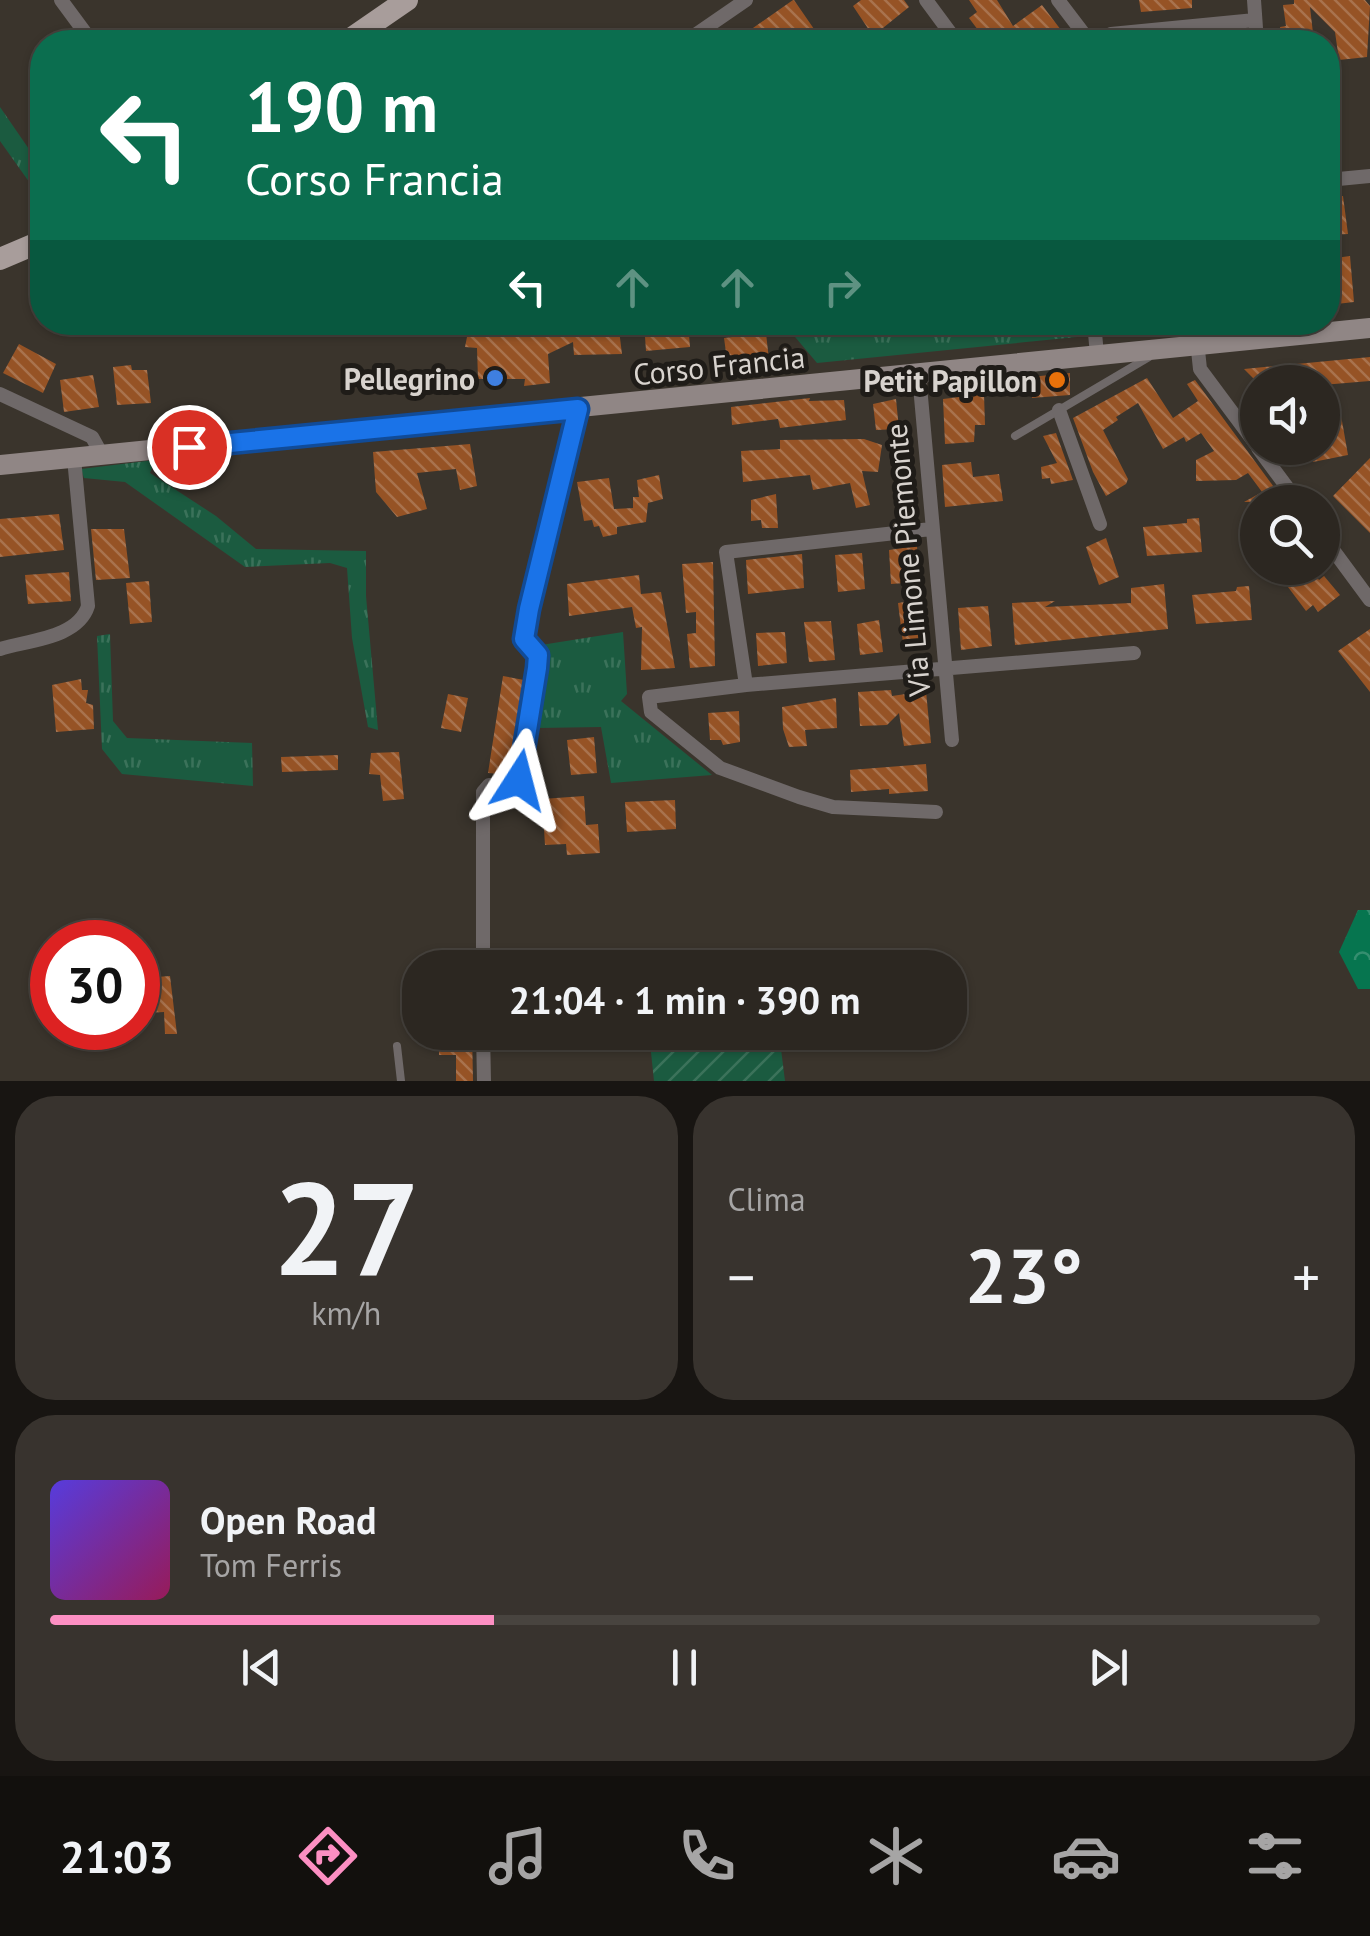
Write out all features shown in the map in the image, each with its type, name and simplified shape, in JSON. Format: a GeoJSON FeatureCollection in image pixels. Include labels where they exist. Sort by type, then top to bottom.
{"type":"FeatureCollection","features":[{"type":"Feature","properties":{"kind":"main road"},"geometry":{"type":"LineString","coordinates":[[363,30],[407,0]]}},
{"type":"Feature","properties":{"kind":"main road"},"geometry":{"type":"LineString","coordinates":[[0,259],[30,246]]}},
{"type":"Feature","properties":{"kind":"main road","name":"Corso Francia"},"geometry":{"type":"LineString","coordinates":[[1340,331],[1370,328]]}},
{"type":"Feature","properties":{"kind":"main road","name":"Corso Francia"},"geometry":{"type":"LineString","coordinates":[[0,465],[1298,335]]}},
{"type":"Feature","properties":{"kind":"street"},"geometry":{"type":"LineString","coordinates":[[61,0],[83,30]]}},
{"type":"Feature","properties":{"kind":"street"},"geometry":{"type":"LineString","coordinates":[[702,30],[746,0]]}},
{"type":"Feature","properties":{"kind":"street"},"geometry":{"type":"LineString","coordinates":[[926,0],[948,30]]}},
{"type":"Feature","properties":{"kind":"street"},"geometry":{"type":"LineString","coordinates":[[1058,0],[1082,30]]}},
{"type":"Feature","properties":{"kind":"street"},"geometry":{"type":"LineString","coordinates":[[1254,0],[1256,30]]}},
{"type":"Feature","properties":{"kind":"street"},"geometry":{"type":"LineString","coordinates":[[1152,30],[1255,20]]}},
{"type":"Feature","properties":{"kind":"street"},"geometry":{"type":"LineString","coordinates":[[1340,179],[1370,176]]}},
{"type":"Feature","properties":{"kind":"street"},"geometry":{"type":"LineString","coordinates":[[1095,335],[1097,356]]}},
{"type":"Feature","properties":{"kind":"street"},"geometry":{"type":"LineString","coordinates":[[1195,335],[1200,369],[1240,423]]}},
{"type":"Feature","properties":{"kind":"street","name":"Via Limone Piemonte"},"geometry":{"type":"LineString","coordinates":[[919,374],[952,740]]}},
{"type":"Feature","properties":{"kind":"street"},"geometry":{"type":"LineString","coordinates":[[0,394],[92,437],[102,455]]}},
{"type":"Feature","properties":{"kind":"street"},"geometry":{"type":"LineString","coordinates":[[484,950],[483,792],[488,785],[514,784],[519,780],[538,655],[524,639],[578,409]]}},
{"type":"Feature","properties":{"kind":"street"},"geometry":{"type":"LineString","coordinates":[[1059,410],[1100,524]]}},
{"type":"Feature","properties":{"kind":"street"},"geometry":{"type":"LineString","coordinates":[[0,650],[70,631],[85,614],[88,606],[74,458]]}},
{"type":"Feature","properties":{"kind":"street"},"geometry":{"type":"LineString","coordinates":[[746,685],[726,552],[932,530]]}},
{"type":"Feature","properties":{"kind":"street"},"geometry":{"type":"LineString","coordinates":[[1340,559],[1370,600]]}},
{"type":"Feature","properties":{"kind":"street"},"geometry":{"type":"LineString","coordinates":[[936,812],[833,807],[720,768],[651,712],[648,697],[746,685],[1134,653]]}},
{"type":"Feature","properties":{"kind":"street"},"geometry":{"type":"LineString","coordinates":[[484,1050],[484,1081]]}},
{"type":"Feature","properties":{"kind":"lane"},"geometry":{"type":"LineString","coordinates":[[1015,436],[1163,348]]}},
{"type":"Feature","properties":{"kind":"lane"},"geometry":{"type":"LineString","coordinates":[[397,1046],[401,1081]]}},
{"type":"Feature","properties":{"kind":"green space"},"geometry":{"type":"Polygon","coordinates":[[[0,107],[30,151],[30,183],[0,141],[0,107]]]}},
{"type":"Feature","properties":{"kind":"green space"},"geometry":{"type":"Polygon","coordinates":[[[793,335],[1077,335],[1077,337],[817,363],[793,335]]]}},
{"type":"Feature","properties":{"kind":"green space"},"geometry":{"type":"Polygon","coordinates":[[[155,460],[150,473],[216,516],[256,549],[366,551],[366,596],[378,730],[368,727],[352,638],[347,568],[330,563],[245,567],[125,482],[84,478],[81,469],[155,460]]]}},
{"type":"Feature","properties":{"kind":"green space"},"geometry":{"type":"Polygon","coordinates":[[[623,632],[627,694],[621,701],[712,775],[611,783],[601,727],[536,728],[541,645],[623,632]]]}},
{"type":"Feature","properties":{"kind":"green space"},"geometry":{"type":"Polygon","coordinates":[[[110,634],[113,721],[127,738],[252,743],[253,786],[122,774],[102,749],[97,636],[110,634]]]}},
{"type":"Feature","properties":{"kind":"green space"},"geometry":{"type":"Polygon","coordinates":[[[1358,910],[1370,910],[1370,989],[1358,989],[1339,952],[1358,910]]]}},
{"type":"Feature","properties":{"kind":"green space"},"geometry":{"type":"Polygon","coordinates":[[[651,1050],[781,1050],[785,1081],[654,1081],[651,1050]]]}},
{"type":"Feature","properties":{"kind":"building"},"geometry":{"type":"Polygon","coordinates":[[[793,0],[815,30],[750,30],[793,0]]]}},
{"type":"Feature","properties":{"kind":"building"},"geometry":{"type":"Polygon","coordinates":[[[861,0],[904,0],[909,7],[880,30],[869,30],[853,6],[861,0]]]}},
{"type":"Feature","properties":{"kind":"building"},"geometry":{"type":"Polygon","coordinates":[[[969,0],[997,0],[1013,26],[1042,5],[1061,30],[978,30],[969,18],[977,12],[969,0]]]}},
{"type":"Feature","properties":{"kind":"building"},"geometry":{"type":"Polygon","coordinates":[[[1139,0],[1192,0],[1192,8],[1141,12],[1139,0]]]}},
{"type":"Feature","properties":{"kind":"building"},"geometry":{"type":"Polygon","coordinates":[[[1294,0],[1365,0],[1370,6],[1367,57],[1340,60],[1340,30],[1333,30],[1310,7],[1313,30],[1280,30],[1286,26],[1283,5],[1294,4],[1294,0]]]}},
{"type":"Feature","properties":{"kind":"building"},"geometry":{"type":"Polygon","coordinates":[[[1343,196],[1348,234],[1340,234],[1343,196]]]}},
{"type":"Feature","properties":{"kind":"building"},"geometry":{"type":"Polygon","coordinates":[[[1350,256],[1354,302],[1340,304],[1340,257],[1350,256]]]}},
{"type":"Feature","properties":{"kind":"building"},"geometry":{"type":"Polygon","coordinates":[[[467,335],[620,335],[622,354],[574,355],[573,342],[548,354],[550,383],[524,386],[525,379],[478,379],[477,348],[465,347],[467,335]]]}},
{"type":"Feature","properties":{"kind":"building"},"geometry":{"type":"Polygon","coordinates":[[[645,335],[689,335],[690,347],[646,351],[645,335]]]}},
{"type":"Feature","properties":{"kind":"building"},"geometry":{"type":"Polygon","coordinates":[[[766,335],[769,360],[728,367],[724,338],[766,335]]]}},
{"type":"Feature","properties":{"kind":"building"},"geometry":{"type":"Polygon","coordinates":[[[19,344],[56,364],[43,393],[3,373],[19,344]]]}},
{"type":"Feature","properties":{"kind":"building"},"geometry":{"type":"Polygon","coordinates":[[[1370,357],[1370,381],[1340,384],[1340,365],[1286,365],[1370,357]]]}},
{"type":"Feature","properties":{"kind":"building"},"geometry":{"type":"Polygon","coordinates":[[[131,365],[132,370],[147,370],[151,403],[117,405],[113,367],[131,365]]]}},
{"type":"Feature","properties":{"kind":"building"},"geometry":{"type":"Polygon","coordinates":[[[1070,373],[1070,395],[1032,398],[1030,377],[1070,373]]]}},
{"type":"Feature","properties":{"kind":"building"},"geometry":{"type":"Polygon","coordinates":[[[93,375],[99,407],[64,412],[60,380],[93,375]]]}},
{"type":"Feature","properties":{"kind":"building"},"geometry":{"type":"Polygon","coordinates":[[[1147,378],[1173,418],[1198,401],[1187,384],[1195,380],[1240,441],[1240,465],[1258,465],[1272,485],[1257,485],[1248,473],[1236,480],[1196,481],[1196,460],[1214,451],[1201,433],[1163,449],[1138,403],[1103,430],[1128,479],[1106,496],[1073,418],[1147,378]]]}},
{"type":"Feature","properties":{"kind":"building"},"geometry":{"type":"Polygon","coordinates":[[[984,394],[985,425],[975,425],[974,442],[945,444],[943,399],[984,394]]]}},
{"type":"Feature","properties":{"kind":"building"},"geometry":{"type":"Polygon","coordinates":[[[810,398],[809,401],[844,400],[846,420],[780,428],[778,419],[732,425],[731,407],[810,398]]]}},
{"type":"Feature","properties":{"kind":"building"},"geometry":{"type":"Polygon","coordinates":[[[896,399],[899,429],[876,430],[873,404],[896,399]]]}},
{"type":"Feature","properties":{"kind":"building"},"geometry":{"type":"Polygon","coordinates":[[[1340,410],[1348,455],[1340,457],[1340,410]]]}},
{"type":"Feature","properties":{"kind":"building"},"geometry":{"type":"Polygon","coordinates":[[[1056,433],[1073,480],[1051,484],[1050,478],[1042,479],[1041,467],[1057,463],[1043,436],[1056,433]]]}},
{"type":"Feature","properties":{"kind":"building"},"geometry":{"type":"Polygon","coordinates":[[[864,439],[882,445],[878,472],[862,471],[870,505],[856,508],[850,483],[813,490],[810,475],[743,482],[741,451],[780,449],[780,440],[864,439]]]}},
{"type":"Feature","properties":{"kind":"building"},"geometry":{"type":"Polygon","coordinates":[[[470,444],[477,486],[460,490],[456,469],[417,473],[427,509],[397,517],[376,492],[373,452],[470,444]]]}},
{"type":"Feature","properties":{"kind":"building"},"geometry":{"type":"Polygon","coordinates":[[[1370,458],[1370,533],[1340,503],[1340,489],[1370,458]]]}},
{"type":"Feature","properties":{"kind":"building"},"geometry":{"type":"Polygon","coordinates":[[[971,462],[973,477],[999,474],[1003,501],[945,507],[942,465],[971,462]]]}},
{"type":"Feature","properties":{"kind":"building"},"geometry":{"type":"Polygon","coordinates":[[[659,475],[663,499],[648,503],[646,522],[617,527],[617,534],[603,537],[592,520],[584,521],[577,482],[609,478],[614,509],[633,508],[633,497],[639,497],[637,480],[659,475]]]}},
{"type":"Feature","properties":{"kind":"building"},"geometry":{"type":"Polygon","coordinates":[[[776,494],[778,528],[762,528],[761,520],[751,521],[751,500],[776,494]]]}},
{"type":"Feature","properties":{"kind":"building"},"geometry":{"type":"Polygon","coordinates":[[[59,514],[64,550],[0,557],[0,519],[59,514]]]}},
{"type":"Feature","properties":{"kind":"building"},"geometry":{"type":"Polygon","coordinates":[[[1199,518],[1202,552],[1147,556],[1143,527],[1187,523],[1187,519],[1199,518]]]}},
{"type":"Feature","properties":{"kind":"building"},"geometry":{"type":"Polygon","coordinates":[[[91,529],[124,529],[130,578],[96,580],[91,529]]]}},
{"type":"Feature","properties":{"kind":"building"},"geometry":{"type":"Polygon","coordinates":[[[1106,538],[1119,577],[1099,585],[1086,547],[1106,538]]]}},
{"type":"Feature","properties":{"kind":"building"},"geometry":{"type":"Polygon","coordinates":[[[917,546],[919,582],[891,584],[889,550],[917,546]]]}},
{"type":"Feature","properties":{"kind":"building"},"geometry":{"type":"Polygon","coordinates":[[[862,553],[865,589],[838,592],[835,555],[862,553]]]}},
{"type":"Feature","properties":{"kind":"building"},"geometry":{"type":"Polygon","coordinates":[[[802,554],[804,588],[748,594],[746,560],[802,554]]]}},
{"type":"Feature","properties":{"kind":"building"},"geometry":{"type":"Polygon","coordinates":[[[713,562],[715,666],[690,668],[687,634],[696,633],[696,612],[686,613],[682,564],[713,562]]]}},
{"type":"Feature","properties":{"kind":"building"},"geometry":{"type":"Polygon","coordinates":[[[69,572],[71,601],[28,604],[25,575],[69,572]]]}},
{"type":"Feature","properties":{"kind":"building"},"geometry":{"type":"Polygon","coordinates":[[[639,575],[641,594],[661,592],[675,668],[641,670],[642,627],[636,628],[632,607],[569,616],[567,584],[639,575]]]}},
{"type":"Feature","properties":{"kind":"building"},"geometry":{"type":"Polygon","coordinates":[[[149,581],[152,622],[130,624],[126,583],[149,581]]]}},
{"type":"Feature","properties":{"kind":"building"},"geometry":{"type":"Polygon","coordinates":[[[1164,584],[1168,629],[1015,645],[1012,603],[1055,601],[1045,607],[1131,603],[1131,588],[1164,584]]]}},
{"type":"Feature","properties":{"kind":"building"},"geometry":{"type":"Polygon","coordinates":[[[1332,585],[1340,595],[1318,612],[1313,605],[1306,611],[1288,587],[1332,585]]]}},
{"type":"Feature","properties":{"kind":"building"},"geometry":{"type":"Polygon","coordinates":[[[1249,586],[1252,620],[1196,624],[1192,595],[1249,586]]]}},
{"type":"Feature","properties":{"kind":"building"},"geometry":{"type":"Polygon","coordinates":[[[911,601],[911,605],[923,606],[927,648],[904,651],[898,603],[911,601]]]}},
{"type":"Feature","properties":{"kind":"building"},"geometry":{"type":"Polygon","coordinates":[[[988,606],[992,646],[961,650],[958,608],[988,606]]]}},
{"type":"Feature","properties":{"kind":"building"},"geometry":{"type":"Polygon","coordinates":[[[879,620],[883,652],[860,655],[857,624],[879,620]]]}},
{"type":"Feature","properties":{"kind":"building"},"geometry":{"type":"Polygon","coordinates":[[[831,621],[835,660],[809,662],[804,622],[831,621]]]}},
{"type":"Feature","properties":{"kind":"building"},"geometry":{"type":"Polygon","coordinates":[[[1370,629],[1370,692],[1338,651],[1370,629]]]}},
{"type":"Feature","properties":{"kind":"building"},"geometry":{"type":"Polygon","coordinates":[[[785,632],[787,663],[758,666],[756,633],[785,632]]]}},
{"type":"Feature","properties":{"kind":"building"},"geometry":{"type":"Polygon","coordinates":[[[503,676],[524,680],[509,774],[488,773],[503,676]]]}},
{"type":"Feature","properties":{"kind":"building"},"geometry":{"type":"Polygon","coordinates":[[[81,679],[82,690],[88,690],[86,703],[93,705],[94,729],[56,732],[52,685],[81,679]]]}},
{"type":"Feature","properties":{"kind":"building"},"geometry":{"type":"Polygon","coordinates":[[[891,690],[892,696],[926,691],[931,743],[904,746],[899,713],[887,725],[860,726],[858,692],[891,690]]]}},
{"type":"Feature","properties":{"kind":"building"},"geometry":{"type":"Polygon","coordinates":[[[448,694],[468,698],[461,732],[441,728],[448,694]]]}},
{"type":"Feature","properties":{"kind":"building"},"geometry":{"type":"Polygon","coordinates":[[[836,698],[837,728],[805,730],[807,746],[789,747],[782,707],[836,698]]]}},
{"type":"Feature","properties":{"kind":"building"},"geometry":{"type":"Polygon","coordinates":[[[739,711],[740,742],[723,745],[721,740],[710,740],[708,713],[739,711]]]}},
{"type":"Feature","properties":{"kind":"building"},"geometry":{"type":"Polygon","coordinates":[[[594,737],[597,773],[571,775],[567,740],[594,737]]]}},
{"type":"Feature","properties":{"kind":"building"},"geometry":{"type":"Polygon","coordinates":[[[399,752],[404,799],[383,801],[380,775],[369,774],[371,753],[399,752]]]}},
{"type":"Feature","properties":{"kind":"building"},"geometry":{"type":"Polygon","coordinates":[[[338,755],[338,770],[282,772],[281,757],[338,755]]]}},
{"type":"Feature","properties":{"kind":"building"},"geometry":{"type":"Polygon","coordinates":[[[926,764],[928,791],[851,792],[850,770],[926,764]]]}},
{"type":"Feature","properties":{"kind":"building"},"geometry":{"type":"Polygon","coordinates":[[[584,796],[586,825],[598,824],[600,853],[567,855],[566,844],[545,845],[542,799],[584,796]]]}},
{"type":"Feature","properties":{"kind":"building"},"geometry":{"type":"Polygon","coordinates":[[[675,800],[676,829],[627,832],[625,802],[675,800]]]}},
{"type":"Feature","properties":{"kind":"building"},"geometry":{"type":"Polygon","coordinates":[[[170,976],[177,1034],[165,1034],[164,1012],[160,1012],[160,977],[170,976]]]}},
{"type":"Feature","properties":{"kind":"building"},"geometry":{"type":"Polygon","coordinates":[[[439,1050],[472,1050],[473,1081],[456,1081],[456,1055],[439,1055],[439,1050]]]}},
{"type":"Feature","properties":{"kind":"place","name":"Pellegrino"},"geometry":{"type":"Point","coordinates":[495,378]}},
{"type":"Feature","properties":{"kind":"place","name":"Petit Papillon"},"geometry":{"type":"Point","coordinates":[1057,380]}},
{"type":"Feature","properties":{"kind":"route"},"geometry":{"type":"LineString","coordinates":[[189,447],[578,409],[524,639],[538,655],[519,780]]}}]}
